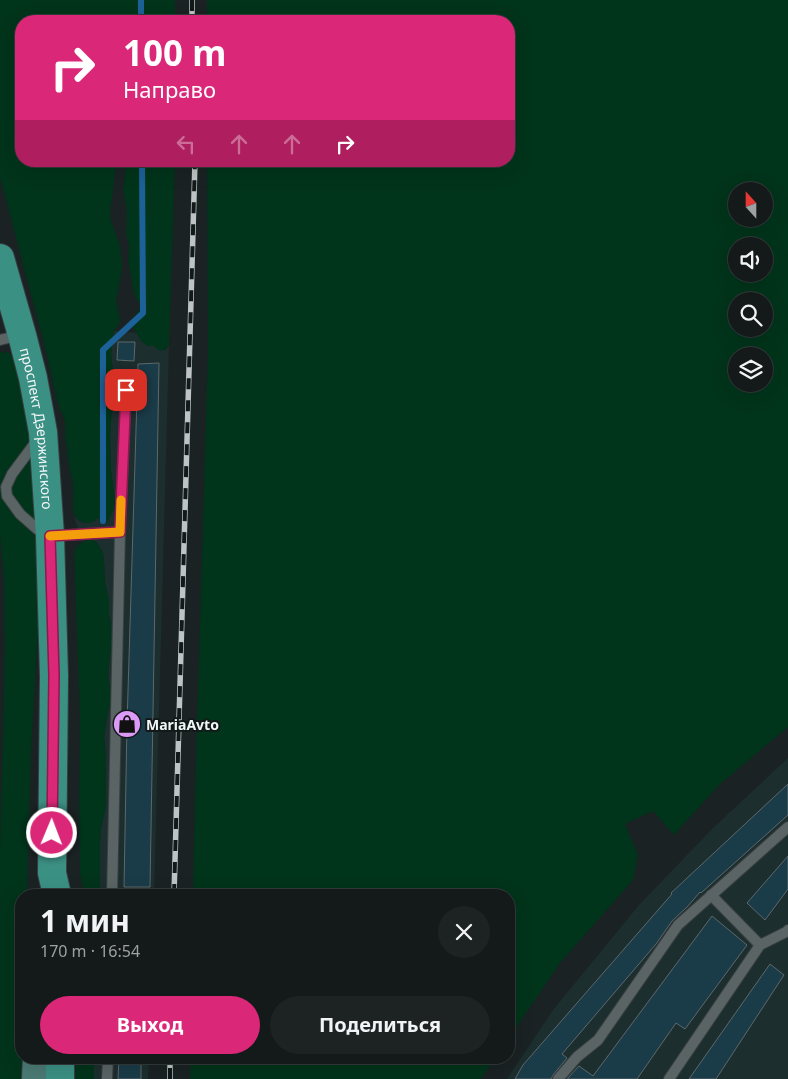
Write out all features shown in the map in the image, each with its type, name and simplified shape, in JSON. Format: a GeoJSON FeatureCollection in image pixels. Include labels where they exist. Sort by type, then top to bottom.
{"type":"FeatureCollection","features":[{"type":"Feature","properties":{"kind":"main road","name":"проспект Дзержинского"},"geometry":{"type":"LineString","coordinates":[[0,258],[11,337],[33,378],[42,432],[50,536],[54,676],[51,888]]}},
{"type":"Feature","properties":{"kind":"main road"},"geometry":{"type":"LineString","coordinates":[[36,1064],[36,1079]]}},
{"type":"Feature","properties":{"kind":"main road"},"geometry":{"type":"LineString","coordinates":[[60,1064],[60,1079]]}},
{"type":"Feature","properties":{"kind":"lane"},"geometry":{"type":"LineString","coordinates":[[112,889],[120,532],[126,390]]}},
{"type":"Feature","properties":{"kind":"lane"},"geometry":{"type":"LineString","coordinates":[[42,432],[12,474],[6,487],[10,502],[37,529],[50,536],[120,532]]}},
{"type":"Feature","properties":{"kind":"lane"},"geometry":{"type":"LineString","coordinates":[[558,1079],[577,1057],[598,1040],[678,925],[788,827]]}},
{"type":"Feature","properties":{"kind":"lane"},"geometry":{"type":"LineString","coordinates":[[712,895],[760,945]]}},
{"type":"Feature","properties":{"kind":"lane"},"geometry":{"type":"LineString","coordinates":[[669,1079],[760,945],[788,930]]}},
{"type":"Feature","properties":{"kind":"lane"},"geometry":{"type":"LineString","coordinates":[[107,1079],[108,1064]]}},
{"type":"Feature","properties":{"kind":"shaded area"},"geometry":{"type":"Polygon","coordinates":[[[114,331],[137,333],[148,346],[154,346],[157,349],[166,350],[169,345],[154,889],[99,889],[101,829],[106,806],[104,737],[110,703],[108,675],[111,624],[103,553],[95,541],[90,539],[82,542],[74,516],[79,521],[98,518],[108,521],[115,504],[111,472],[110,433],[114,381],[111,354],[114,331]]]}},
{"type":"Feature","properties":{"kind":"shaded area"},"geometry":{"type":"Polygon","coordinates":[[[788,758],[788,1079],[507,1079],[553,1010],[639,905],[712,829],[788,758]]]}},
{"type":"Feature","properties":{"kind":"shaded area"},"geometry":{"type":"Polygon","coordinates":[[[94,1064],[149,1064],[148,1079],[94,1079],[94,1064]]]}},
{"type":"Feature","properties":{"kind":"green space"},"geometry":{"type":"Polygon","coordinates":[[[0,0],[175,0],[175,15],[15,15],[15,167],[116,167],[110,211],[111,221],[120,245],[122,265],[116,300],[120,320],[114,331],[111,354],[114,381],[110,438],[111,472],[115,499],[114,509],[105,524],[98,518],[93,522],[86,523],[80,521],[74,513],[73,486],[65,437],[65,421],[59,408],[45,347],[0,177],[0,0]]]}},
{"type":"Feature","properties":{"kind":"green space"},"geometry":{"type":"Polygon","coordinates":[[[207,0],[788,0],[788,727],[719,785],[674,835],[653,811],[625,824],[638,855],[633,880],[560,963],[515,1029],[515,889],[193,889],[208,349],[207,167],[515,167],[515,15],[207,15],[207,0]]]}},
{"type":"Feature","properties":{"kind":"green space"},"geometry":{"type":"Polygon","coordinates":[[[126,167],[175,167],[169,345],[166,349],[158,350],[154,346],[148,346],[141,341],[133,327],[140,304],[135,297],[128,259],[127,211],[123,188],[126,167]]]}},
{"type":"Feature","properties":{"kind":"green space"},"geometry":{"type":"Polygon","coordinates":[[[0,352],[10,353],[15,362],[29,429],[29,439],[24,450],[4,476],[1,484],[2,494],[8,509],[37,535],[40,592],[31,751],[27,889],[15,889],[15,1064],[24,1064],[24,1079],[0,1079],[0,856],[5,647],[4,579],[0,534],[0,352]]]}},
{"type":"Feature","properties":{"kind":"green space"},"geometry":{"type":"Polygon","coordinates":[[[30,459],[32,459],[37,521],[14,502],[11,484],[30,459]]]}},
{"type":"Feature","properties":{"kind":"green space"},"geometry":{"type":"Polygon","coordinates":[[[85,540],[95,541],[103,553],[111,624],[108,675],[111,698],[104,737],[106,806],[101,829],[99,889],[84,889],[80,872],[80,717],[74,552],[80,543],[85,540]]]}},
{"type":"Feature","properties":{"kind":"green space"},"geometry":{"type":"Polygon","coordinates":[[[74,1064],[94,1064],[94,1079],[73,1079],[74,1064]]]}},
{"type":"Feature","properties":{"kind":"green space"},"geometry":{"type":"Polygon","coordinates":[[[191,1064],[491,1064],[481,1079],[190,1079],[191,1064]]]}},
{"type":"Feature","properties":{"kind":"building"},"geometry":{"type":"Polygon","coordinates":[[[118,342],[135,342],[134,361],[117,360],[118,342]]]}},
{"type":"Feature","properties":{"kind":"building"},"geometry":{"type":"Polygon","coordinates":[[[159,363],[150,887],[124,887],[138,364],[159,363]]]}},
{"type":"Feature","properties":{"kind":"building"},"geometry":{"type":"Polygon","coordinates":[[[788,784],[788,815],[700,892],[672,921],[656,944],[562,1054],[567,1058],[551,1079],[515,1079],[523,1065],[671,893],[788,784]]]}},
{"type":"Feature","properties":{"kind":"building"},"geometry":{"type":"Polygon","coordinates":[[[788,856],[788,889],[765,920],[747,903],[788,856]]]}},
{"type":"Feature","properties":{"kind":"building"},"geometry":{"type":"Polygon","coordinates":[[[712,916],[747,945],[685,1029],[676,1023],[637,1079],[567,1079],[579,1066],[593,1076],[712,916]]]}},
{"type":"Feature","properties":{"kind":"building"},"geometry":{"type":"Polygon","coordinates":[[[770,964],[784,975],[716,1079],[689,1079],[770,964]]]}},
{"type":"Feature","properties":{"kind":"building"},"geometry":{"type":"Polygon","coordinates":[[[119,1064],[141,1064],[141,1079],[118,1079],[119,1064]]]}},
{"type":"Feature","properties":{"kind":"waterway"},"geometry":{"type":"LineString","coordinates":[[141,0],[141,15]]}},
{"type":"Feature","properties":{"kind":"waterway"},"geometry":{"type":"LineString","coordinates":[[103,521],[103,350],[143,313],[142,167]]}},
{"type":"Feature","properties":{"kind":"railway"},"geometry":{"type":"LineString","coordinates":[[192,0],[192,15]]}},
{"type":"Feature","properties":{"kind":"railway"},"geometry":{"type":"LineString","coordinates":[[174,889],[195,167]]}},
{"type":"Feature","properties":{"kind":"railway"},"geometry":{"type":"LineString","coordinates":[[170,1064],[170,1079]]}},
{"type":"Feature","properties":{"kind":"slow traffic"},"geometry":{"type":"LineString","coordinates":[[50,536],[120,532],[121,500]]}},
{"type":"Feature","properties":{"kind":"place","name":"MariaAvto"},"geometry":{"type":"Point","coordinates":[127,724]}},
{"type":"Feature","properties":{"kind":"route"},"geometry":{"type":"LineString","coordinates":[[52,833],[54,676],[50,536],[120,532],[126,390]]}}]}
